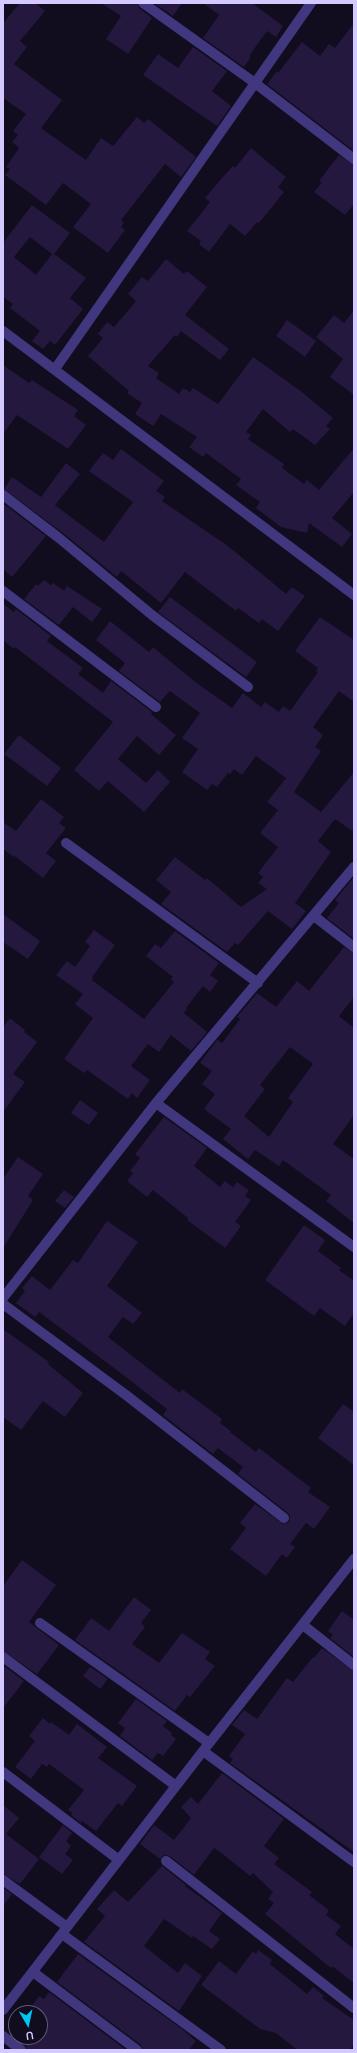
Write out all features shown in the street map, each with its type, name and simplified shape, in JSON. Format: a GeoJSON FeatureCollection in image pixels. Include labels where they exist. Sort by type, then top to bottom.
{"type":"FeatureCollection","features":[{"type":"Feature","properties":{"kind":"street"},"geometry":{"type":"LineString","coordinates":[[143,3],[255,83],[354,159]]}},
{"type":"Feature","properties":{"kind":"street"},"geometry":{"type":"LineString","coordinates":[[55,369],[311,3]]}},
{"type":"Feature","properties":{"kind":"street"},"geometry":{"type":"LineString","coordinates":[[3,331],[354,596]]}},
{"type":"Feature","properties":{"kind":"street"},"geometry":{"type":"LineString","coordinates":[[3,495],[59,538],[152,614],[248,687]]}},
{"type":"Feature","properties":{"kind":"street"},"geometry":{"type":"LineString","coordinates":[[3,591],[156,707]]}},
{"type":"Feature","properties":{"kind":"street"},"geometry":{"type":"LineString","coordinates":[[66,844],[258,983]]}},
{"type":"Feature","properties":{"kind":"street"},"geometry":{"type":"LineString","coordinates":[[3,1298],[156,1103],[354,868]]}},
{"type":"Feature","properties":{"kind":"street"},"geometry":{"type":"LineString","coordinates":[[314,916],[354,947]]}},
{"type":"Feature","properties":{"kind":"street"},"geometry":{"type":"LineString","coordinates":[[156,1103],[354,1247]]}},
{"type":"Feature","properties":{"kind":"street"},"geometry":{"type":"LineString","coordinates":[[3,1304],[126,1395],[284,1518]]}},
{"type":"Feature","properties":{"kind":"street"},"geometry":{"type":"LineString","coordinates":[[3,2010],[33,1972],[115,1857],[172,1783],[303,1625],[354,1559]]}},
{"type":"Feature","properties":{"kind":"street"},"geometry":{"type":"LineString","coordinates":[[40,1623],[188,1728],[205,1744],[354,1862]]}},
{"type":"Feature","properties":{"kind":"street"},"geometry":{"type":"LineString","coordinates":[[303,1625],[354,1665]]}},
{"type":"Feature","properties":{"kind":"street"},"geometry":{"type":"LineString","coordinates":[[3,1657],[172,1783]]}},
{"type":"Feature","properties":{"kind":"street"},"geometry":{"type":"LineString","coordinates":[[3,1772],[115,1857]]}},
{"type":"Feature","properties":{"kind":"street"},"geometry":{"type":"LineString","coordinates":[[166,1862],[354,2008]]}},
{"type":"Feature","properties":{"kind":"street"},"geometry":{"type":"LineString","coordinates":[[3,1880],[47,1912],[63,1928],[221,2050]]}},
{"type":"Feature","properties":{"kind":"street"},"geometry":{"type":"LineString","coordinates":[[33,1972],[137,2050]]}},
{"type":"Feature","properties":{"kind":"street"},"geometry":{"type":"LineString","coordinates":[[3,2036],[21,2050]]}},
{"type":"Feature","properties":{"kind":"building"},"geometry":{"type":"Polygon","coordinates":[[[20,3],[35,3],[45,11],[20,41],[27,47],[14,64],[62,100],[41,128],[86,160],[101,138],[113,146],[137,117],[144,123],[148,119],[196,157],[181,177],[165,164],[121,220],[124,222],[121,227],[125,230],[108,253],[73,227],[91,204],[63,183],[46,205],[5,175],[10,169],[6,167],[19,148],[12,142],[18,135],[13,131],[26,114],[3,98],[3,23],[20,3]]]}},
{"type":"Feature","properties":{"kind":"building"},"geometry":{"type":"Polygon","coordinates":[[[101,3],[137,3],[139,8],[152,18],[128,54],[106,39],[121,16],[101,3]]]}},
{"type":"Feature","properties":{"kind":"building"},"geometry":{"type":"Polygon","coordinates":[[[154,3],[182,3],[173,16],[154,3]]]}},
{"type":"Feature","properties":{"kind":"building"},"geometry":{"type":"Polygon","coordinates":[[[203,3],[252,3],[283,26],[276,37],[267,31],[249,56],[251,57],[244,67],[203,38],[219,15],[203,3]]]}},
{"type":"Feature","properties":{"kind":"building"},"geometry":{"type":"Polygon","coordinates":[[[354,23],[354,151],[267,84],[277,71],[278,73],[302,42],[320,56],[329,44],[335,48],[354,23]]]}},
{"type":"Feature","properties":{"kind":"building"},"geometry":{"type":"Polygon","coordinates":[[[193,47],[227,71],[212,91],[231,106],[217,126],[143,75],[158,54],[178,68],[193,47]]]}},
{"type":"Feature","properties":{"kind":"building"},"geometry":{"type":"Polygon","coordinates":[[[251,148],[286,177],[278,187],[284,192],[259,223],[257,222],[245,236],[230,224],[209,252],[199,244],[201,241],[187,231],[210,202],[205,198],[233,166],[235,168],[251,148]]]}},
{"type":"Feature","properties":{"kind":"building"},"geometry":{"type":"Polygon","coordinates":[[[339,155],[354,165],[354,204],[345,215],[314,192],[322,182],[319,181],[339,155]]]}},
{"type":"Feature","properties":{"kind":"building"},"geometry":{"type":"Polygon","coordinates":[[[32,205],[70,233],[54,254],[86,278],[70,298],[83,309],[55,345],[50,341],[43,349],[32,341],[40,331],[10,308],[13,304],[3,297],[3,243],[32,205]],[[30,237],[14,257],[36,275],[52,254],[30,237]]]}},
{"type":"Feature","properties":{"kind":"building"},"geometry":{"type":"Polygon","coordinates":[[[166,259],[184,274],[187,271],[207,287],[185,315],[229,349],[220,360],[181,331],[177,337],[175,335],[148,366],[159,373],[156,378],[179,394],[183,388],[190,392],[193,388],[218,404],[253,357],[302,392],[333,418],[326,426],[330,429],[315,445],[293,429],[290,432],[263,409],[246,432],[251,435],[248,439],[284,464],[282,468],[304,484],[307,480],[319,490],[354,448],[354,492],[332,518],[352,534],[342,547],[309,523],[307,533],[281,527],[256,508],[260,502],[236,485],[241,479],[206,453],[203,457],[189,447],[197,437],[161,414],[153,426],[135,414],[142,403],[127,393],[129,391],[88,356],[103,338],[98,334],[107,322],[114,327],[136,301],[128,294],[142,277],[148,281],[166,259]]]}},
{"type":"Feature","properties":{"kind":"building"},"geometry":{"type":"Polygon","coordinates":[[[354,310],[354,395],[330,377],[343,359],[316,337],[334,315],[344,323],[354,310]]]}},
{"type":"Feature","properties":{"kind":"building"},"geometry":{"type":"Polygon","coordinates":[[[287,320],[316,341],[305,357],[276,336],[287,320]]]}},
{"type":"Feature","properties":{"kind":"building"},"geometry":{"type":"Polygon","coordinates":[[[3,365],[29,383],[32,380],[78,410],[74,416],[86,425],[68,449],[17,415],[3,434],[3,365]]]}},
{"type":"Feature","properties":{"kind":"building"},"geometry":{"type":"Polygon","coordinates":[[[121,449],[164,481],[156,491],[165,497],[162,501],[228,546],[286,594],[292,587],[305,596],[278,631],[262,619],[259,623],[238,608],[236,611],[185,572],[161,603],[121,571],[117,577],[63,533],[4,489],[12,477],[41,497],[66,463],[80,474],[55,505],[104,542],[133,502],[89,471],[103,453],[113,460],[121,449]]]}},
{"type":"Feature","properties":{"kind":"building"},"geometry":{"type":"Polygon","coordinates":[[[4,504],[46,536],[12,577],[3,569],[4,504]]]}},
{"type":"Feature","properties":{"kind":"building"},"geometry":{"type":"Polygon","coordinates":[[[44,580],[51,585],[53,583],[64,591],[67,586],[102,609],[92,622],[73,607],[59,625],[24,599],[36,584],[38,586],[44,580]]]}},
{"type":"Feature","properties":{"kind":"building"},"geometry":{"type":"Polygon","coordinates":[[[170,597],[257,662],[246,677],[158,612],[170,597]]]}},
{"type":"Feature","properties":{"kind":"building"},"geometry":{"type":"Polygon","coordinates":[[[3,604],[14,612],[16,609],[51,636],[47,641],[83,668],[78,674],[103,693],[111,681],[152,712],[151,714],[176,735],[159,755],[137,736],[118,759],[146,783],[158,770],[170,782],[144,812],[108,781],[99,791],[74,770],[113,722],[15,647],[14,649],[3,640],[3,604]]]}},
{"type":"Feature","properties":{"kind":"building"},"geometry":{"type":"Polygon","coordinates":[[[320,617],[354,640],[354,702],[339,691],[313,727],[323,735],[315,747],[321,751],[294,792],[321,812],[354,772],[354,832],[335,819],[318,841],[331,852],[295,903],[306,911],[292,929],[268,911],[238,945],[235,943],[227,952],[161,904],[171,892],[156,880],[175,857],[205,880],[207,878],[241,907],[267,889],[258,883],[263,877],[258,873],[278,847],[260,833],[278,810],[267,802],[286,778],[256,756],[242,775],[234,769],[230,774],[228,773],[217,787],[212,784],[207,790],[182,772],[198,749],[182,738],[200,713],[170,691],[160,702],[119,671],[125,663],[96,640],[110,621],[149,652],[153,647],[194,681],[232,708],[243,693],[261,707],[265,702],[279,712],[283,706],[290,711],[318,672],[316,671],[318,668],[295,651],[320,617]]]}},
{"type":"Feature","properties":{"kind":"building"},"geometry":{"type":"Polygon","coordinates":[[[19,735],[61,768],[47,786],[4,754],[19,735]]]}},
{"type":"Feature","properties":{"kind":"building"},"geometry":{"type":"Polygon","coordinates":[[[41,799],[64,817],[59,823],[66,828],[46,853],[56,861],[43,878],[15,856],[14,857],[3,849],[3,822],[16,831],[41,799]]]}},
{"type":"Feature","properties":{"kind":"building"},"geometry":{"type":"Polygon","coordinates":[[[354,877],[354,939],[327,918],[339,903],[335,900],[354,877]]]}},
{"type":"Feature","properties":{"kind":"building"},"geometry":{"type":"Polygon","coordinates":[[[3,914],[40,941],[28,959],[3,942],[3,914]]]}},
{"type":"Feature","properties":{"kind":"building"},"geometry":{"type":"Polygon","coordinates":[[[94,930],[115,945],[92,977],[92,980],[144,1019],[174,982],[171,979],[173,977],[146,956],[155,944],[161,948],[175,931],[219,963],[210,975],[218,981],[210,992],[203,986],[186,1008],[187,1009],[184,1013],[207,1032],[191,1051],[171,1035],[159,1052],[148,1044],[131,1066],[150,1080],[137,1098],[132,1093],[128,1099],[87,1070],[84,1073],[64,1059],[93,1018],[75,1004],[83,994],[56,975],[67,961],[75,967],[90,946],[85,942],[94,930]]]}},
{"type":"Feature","properties":{"kind":"building"},"geometry":{"type":"Polygon","coordinates":[[[344,947],[354,953],[354,997],[339,1016],[354,1028],[354,1115],[333,1144],[354,1159],[354,1223],[326,1201],[331,1195],[283,1160],[279,1166],[255,1150],[248,1159],[223,1139],[231,1129],[204,1109],[215,1094],[202,1084],[212,1071],[200,1063],[217,1040],[222,1043],[240,1019],[237,1017],[257,993],[276,1007],[297,981],[309,991],[344,947]],[[290,1047],[260,1085],[265,1089],[244,1116],[269,1137],[293,1102],[288,1098],[313,1064],[290,1047]]]}},
{"type":"Feature","properties":{"kind":"building"},"geometry":{"type":"Polygon","coordinates":[[[10,1018],[37,1042],[13,1074],[25,1082],[3,1112],[3,1027],[10,1018]]]}},
{"type":"Feature","properties":{"kind":"building"},"geometry":{"type":"Polygon","coordinates":[[[80,1100],[98,1113],[89,1125],[71,1113],[80,1100]]]}},
{"type":"Feature","properties":{"kind":"building"},"geometry":{"type":"Polygon","coordinates":[[[164,1117],[207,1148],[194,1166],[220,1187],[225,1181],[233,1187],[237,1182],[249,1190],[245,1196],[251,1200],[235,1222],[241,1226],[225,1248],[187,1220],[188,1218],[153,1190],[147,1197],[127,1181],[133,1173],[130,1171],[140,1158],[135,1154],[164,1117]]]}},
{"type":"Feature","properties":{"kind":"building"},"geometry":{"type":"Polygon","coordinates":[[[18,1157],[43,1174],[28,1196],[33,1200],[3,1248],[3,1179],[18,1157]]]}},
{"type":"Feature","properties":{"kind":"building"},"geometry":{"type":"Polygon","coordinates":[[[64,1190],[74,1197],[65,1208],[55,1201],[64,1190]]]}},
{"type":"Feature","properties":{"kind":"building"},"geometry":{"type":"Polygon","coordinates":[[[107,1221],[138,1242],[107,1286],[142,1313],[133,1324],[123,1317],[108,1337],[180,1393],[182,1389],[222,1419],[220,1423],[231,1431],[230,1432],[256,1452],[259,1448],[311,1488],[308,1492],[330,1507],[314,1529],[306,1523],[290,1544],[295,1547],[287,1558],[282,1554],[266,1576],[230,1549],[246,1528],[240,1523],[255,1504],[283,1524],[289,1522],[290,1516],[288,1513],[238,1474],[243,1467],[218,1448],[213,1454],[163,1415],[167,1409],[118,1371],[39,1312],[35,1317],[16,1303],[25,1291],[22,1288],[32,1276],[50,1290],[73,1260],[78,1263],[107,1221]]]}},
{"type":"Feature","properties":{"kind":"building"},"geometry":{"type":"Polygon","coordinates":[[[304,1225],[325,1240],[318,1251],[341,1268],[339,1270],[354,1281],[354,1313],[345,1326],[320,1308],[314,1316],[265,1280],[304,1225]]]}},
{"type":"Feature","properties":{"kind":"building"},"geometry":{"type":"Polygon","coordinates":[[[3,1329],[49,1362],[48,1364],[83,1393],[65,1417],[43,1401],[21,1430],[3,1417],[3,1329]]]}},
{"type":"Feature","properties":{"kind":"building"},"geometry":{"type":"Polygon","coordinates":[[[343,1404],[354,1412],[354,1465],[318,1438],[343,1404]]]}},
{"type":"Feature","properties":{"kind":"building"},"geometry":{"type":"Polygon","coordinates":[[[22,1560],[56,1585],[29,1622],[59,1645],[37,1674],[3,1651],[3,1586],[22,1560]]]}},
{"type":"Feature","properties":{"kind":"building"},"geometry":{"type":"Polygon","coordinates":[[[134,1597],[151,1610],[141,1623],[145,1627],[132,1644],[159,1663],[182,1633],[210,1652],[205,1659],[215,1666],[190,1697],[187,1695],[175,1711],[75,1640],[91,1618],[109,1631],[134,1597]]]}},
{"type":"Feature","properties":{"kind":"building"},"geometry":{"type":"Polygon","coordinates":[[[342,1611],[354,1620],[354,1657],[330,1638],[333,1635],[328,1631],[342,1611]]]}},
{"type":"Feature","properties":{"kind":"building"},"geometry":{"type":"Polygon","coordinates":[[[322,1648],[354,1671],[354,1852],[230,1763],[233,1759],[229,1756],[245,1734],[232,1725],[244,1710],[257,1719],[287,1678],[293,1682],[322,1648]]]}},
{"type":"Feature","properties":{"kind":"building"},"geometry":{"type":"Polygon","coordinates":[[[3,1665],[24,1681],[3,1708],[3,1665]]]}},
{"type":"Feature","properties":{"kind":"building"},"geometry":{"type":"Polygon","coordinates":[[[90,1667],[108,1679],[100,1689],[83,1676],[90,1667]]]}},
{"type":"Feature","properties":{"kind":"building"},"geometry":{"type":"Polygon","coordinates":[[[136,1699],[167,1721],[163,1726],[172,1733],[171,1735],[176,1739],[163,1756],[158,1753],[152,1760],[120,1736],[125,1728],[118,1723],[136,1699]]]}},
{"type":"Feature","properties":{"kind":"building"},"geometry":{"type":"Polygon","coordinates":[[[43,1718],[69,1735],[77,1724],[107,1747],[98,1758],[137,1786],[122,1806],[118,1803],[96,1831],[82,1821],[81,1823],[71,1815],[72,1813],[68,1810],[84,1790],[49,1764],[47,1767],[42,1764],[31,1779],[15,1767],[35,1741],[29,1736],[43,1718]]]}},
{"type":"Feature","properties":{"kind":"building"},"geometry":{"type":"Polygon","coordinates":[[[222,1773],[284,1819],[264,1846],[279,1858],[274,1864],[312,1892],[309,1895],[329,1910],[326,1915],[341,1926],[335,1934],[354,1949],[354,1983],[332,1966],[331,1968],[265,1914],[274,1903],[268,1899],[273,1892],[253,1873],[250,1876],[214,1848],[194,1875],[170,1856],[164,1855],[160,1859],[140,1844],[154,1825],[174,1840],[191,1818],[181,1807],[191,1797],[198,1804],[222,1773]]]}},
{"type":"Feature","properties":{"kind":"building"},"geometry":{"type":"Polygon","coordinates":[[[3,1805],[19,1818],[6,1834],[39,1859],[20,1884],[3,1874],[3,1805]]]}},
{"type":"Feature","properties":{"kind":"building"},"geometry":{"type":"Polygon","coordinates":[[[63,1825],[72,1833],[66,1841],[71,1846],[65,1854],[73,1860],[62,1874],[39,1857],[63,1825]]]}},
{"type":"Feature","properties":{"kind":"building"},"geometry":{"type":"Polygon","coordinates":[[[162,1866],[186,1885],[185,1886],[222,1913],[209,1931],[220,1939],[212,1949],[193,1936],[192,1938],[164,1919],[144,1946],[178,1973],[185,1963],[202,1976],[179,2011],[84,1942],[105,1916],[97,1909],[114,1890],[128,1902],[162,1866]]]}},
{"type":"Feature","properties":{"kind":"building"},"geometry":{"type":"Polygon","coordinates":[[[3,1888],[12,1894],[3,1906],[3,1888]]]}},
{"type":"Feature","properties":{"kind":"building"},"geometry":{"type":"Polygon","coordinates":[[[258,1950],[272,1960],[270,1964],[307,1994],[313,1987],[324,1996],[322,1998],[354,2020],[354,2044],[350,2050],[297,2050],[276,2033],[260,2029],[201,1985],[219,1961],[236,1974],[253,1951],[256,1954],[258,1950]]]}},
{"type":"Feature","properties":{"kind":"building"},"geometry":{"type":"Polygon","coordinates":[[[78,1954],[182,2029],[196,2041],[189,2050],[143,2050],[141,2045],[57,1982],[78,1954]]]}},
{"type":"Feature","properties":{"kind":"building"},"geometry":{"type":"Polygon","coordinates":[[[49,1992],[126,2050],[27,2050],[25,2045],[48,2045],[48,2005],[32,2005],[39,1996],[44,1999],[49,1992]]]}}]}
